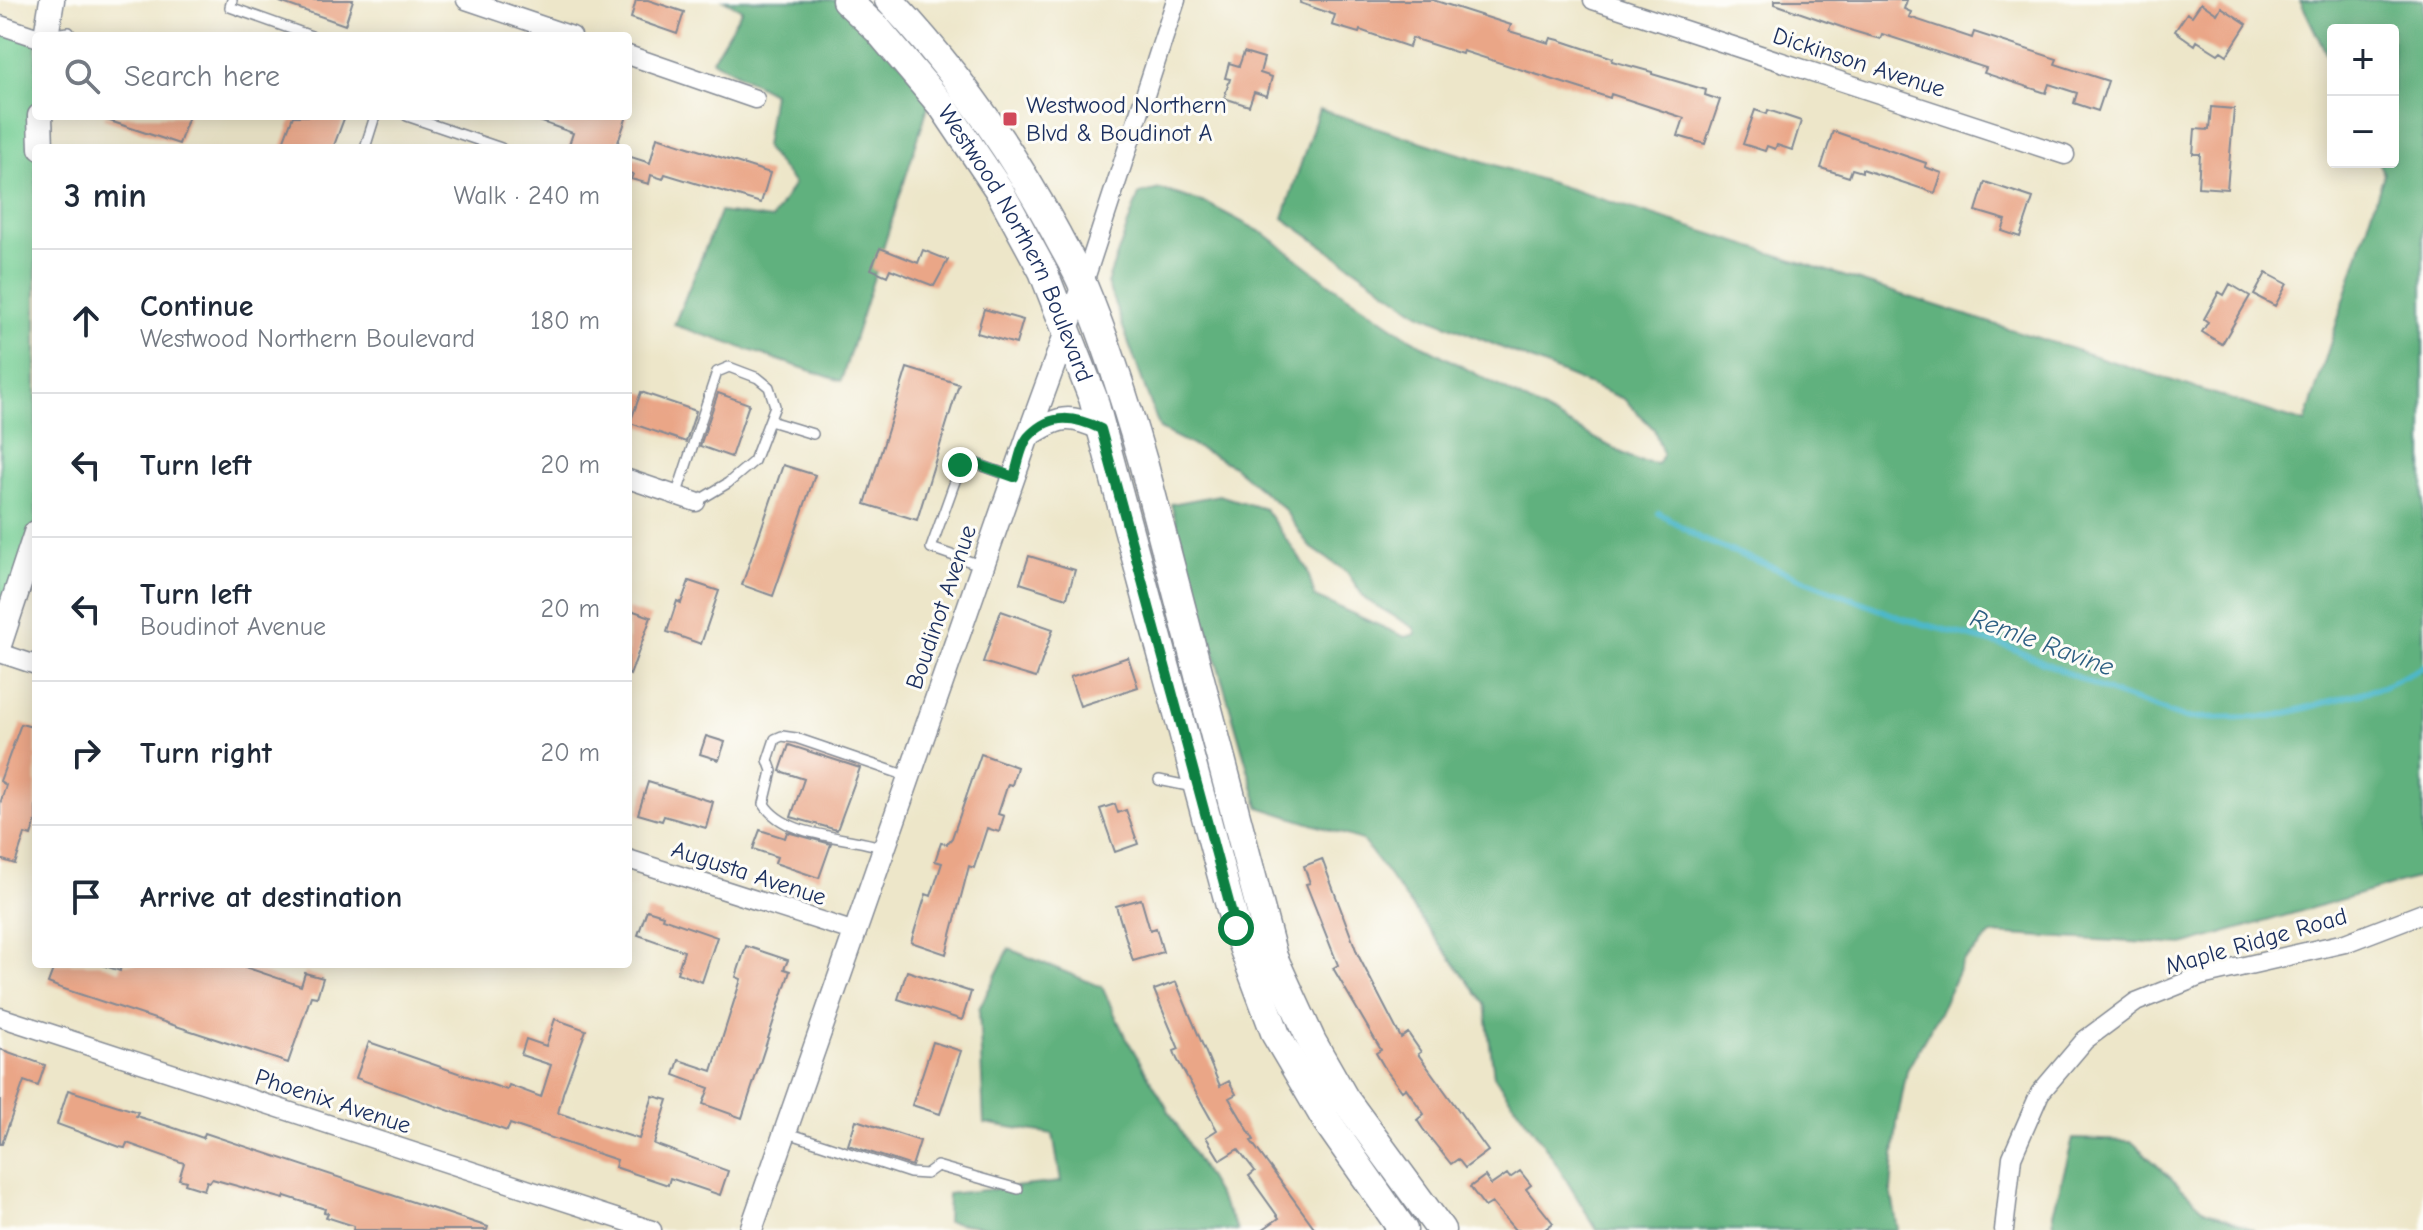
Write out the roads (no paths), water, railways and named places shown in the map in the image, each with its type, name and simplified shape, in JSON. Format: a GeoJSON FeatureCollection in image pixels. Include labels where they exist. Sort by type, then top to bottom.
{"type":"FeatureCollection","features":[{"type":"Feature","properties":{"kind":"main road"},"geometry":{"type":"LineString","coordinates":[[49,32],[52,0]]}},
{"type":"Feature","properties":{"kind":"main road","name":"Westwood Northern Boulevard"},"geometry":{"type":"LineString","coordinates":[[889,0],[946,64],[990,126],[1037,197],[1083,285],[1123,392],[1273,957],[1312,1042],[1344,1098],[1434,1220]]}},
{"type":"Feature","properties":{"kind":"main road","name":"Westwood Northern Boulevard"},"geometry":{"type":"LineString","coordinates":[[849,1],[878,30],[944,108],[999,190],[1043,271],[1093,398],[1236,928],[1276,1035],[1326,1120],[1401,1227]]}},
{"type":"Feature","properties":{"kind":"main road"},"geometry":{"type":"LineString","coordinates":[[40,120],[41,144]]}},
{"type":"Feature","properties":{"kind":"main road"},"geometry":{"type":"LineString","coordinates":[[0,642],[32,545]]}},
{"type":"Feature","properties":{"kind":"main road"},"geometry":{"type":"LineString","coordinates":[[1196,787],[1226,780]]}},
{"type":"Feature","properties":{"kind":"street"},"geometry":{"type":"LineString","coordinates":[[466,0],[560,32]]}},
{"type":"Feature","properties":{"kind":"street","name":"Boudinot Avenue"},"geometry":{"type":"LineString","coordinates":[[751,1230],[1083,285],[1176,0]]}},
{"type":"Feature","properties":{"kind":"street","name":"Dickinson Avenue"},"geometry":{"type":"LineString","coordinates":[[1593,0],[2065,155]]}},
{"type":"Feature","properties":{"kind":"street"},"geometry":{"type":"LineString","coordinates":[[0,25],[34,32]]}},
{"type":"Feature","properties":{"kind":"street"},"geometry":{"type":"LineString","coordinates":[[632,56],[755,99]]}},
{"type":"Feature","properties":{"kind":"street"},"geometry":{"type":"LineString","coordinates":[[1028,436],[1062,417],[1075,418],[1101,429]]}},
{"type":"Feature","properties":{"kind":"street"},"geometry":{"type":"LineString","coordinates":[[632,480],[696,502]]}},
{"type":"Feature","properties":{"kind":"street"},"geometry":{"type":"LineString","coordinates":[[0,653],[32,664]]}},
{"type":"Feature","properties":{"kind":"street","name":"Augusta Avenue"},"geometry":{"type":"LineString","coordinates":[[632,860],[855,932]]}},
{"type":"Feature","properties":{"kind":"street","name":"Maple Ridge Road"},"geometry":{"type":"LineString","coordinates":[[2004,1230],[2012,1157],[2040,1093],[2085,1040],[2136,1002],[2201,976],[2345,943],[2423,913]]}},
{"type":"Feature","properties":{"kind":"street","name":"Phoenix Avenue"},"geometry":{"type":"LineString","coordinates":[[0,1017],[652,1230]]}},
{"type":"Feature","properties":{"kind":"lane"},"geometry":{"type":"LineString","coordinates":[[232,0],[230,7],[300,32]]}},
{"type":"Feature","properties":{"kind":"lane"},"geometry":{"type":"LineString","coordinates":[[366,144],[374,120]]}},
{"type":"Feature","properties":{"kind":"lane"},"geometry":{"type":"LineString","coordinates":[[419,120],[489,144]]}},
{"type":"Feature","properties":{"kind":"lane"},"geometry":{"type":"LineString","coordinates":[[676,496],[717,372],[729,367],[758,378],[769,387],[775,406],[754,461],[746,470],[696,502]]}},
{"type":"Feature","properties":{"kind":"lane"},"geometry":{"type":"LineString","coordinates":[[770,421],[813,434]]}},
{"type":"Feature","properties":{"kind":"lane"},"geometry":{"type":"LineString","coordinates":[[983,566],[931,548],[963,459],[1014,477]]}},
{"type":"Feature","properties":{"kind":"lane"},"geometry":{"type":"LineString","coordinates":[[884,849],[863,841],[848,842],[792,826],[766,808],[764,804],[772,771],[768,760],[775,739],[782,736],[796,738],[910,777]]}},
{"type":"Feature","properties":{"kind":"lane"},"geometry":{"type":"LineString","coordinates":[[1159,780],[1196,787]]}},
{"type":"Feature","properties":{"kind":"lane"},"geometry":{"type":"LineString","coordinates":[[785,1132],[910,1173],[926,1174],[937,1166],[1018,1189]]}},
{"type":"Feature","properties":{"kind":"lane"},"geometry":{"type":"LineString","coordinates":[[1401,1227],[1434,1220]]}},
{"type":"Feature","properties":{"kind":"waterway","name":"Remle Ravine"},"geometry":{"type":"LineString","coordinates":[[1659,513],[1701,539],[1904,619],[2009,647],[2110,692],[2185,718],[2272,717],[2383,687],[2423,667]]}},
{"type":"Feature","properties":{"kind":"place","name":"Westwood Northern Blvd & Boudinot A"},"geometry":{"type":"Point","coordinates":[1010,119]}}]}
